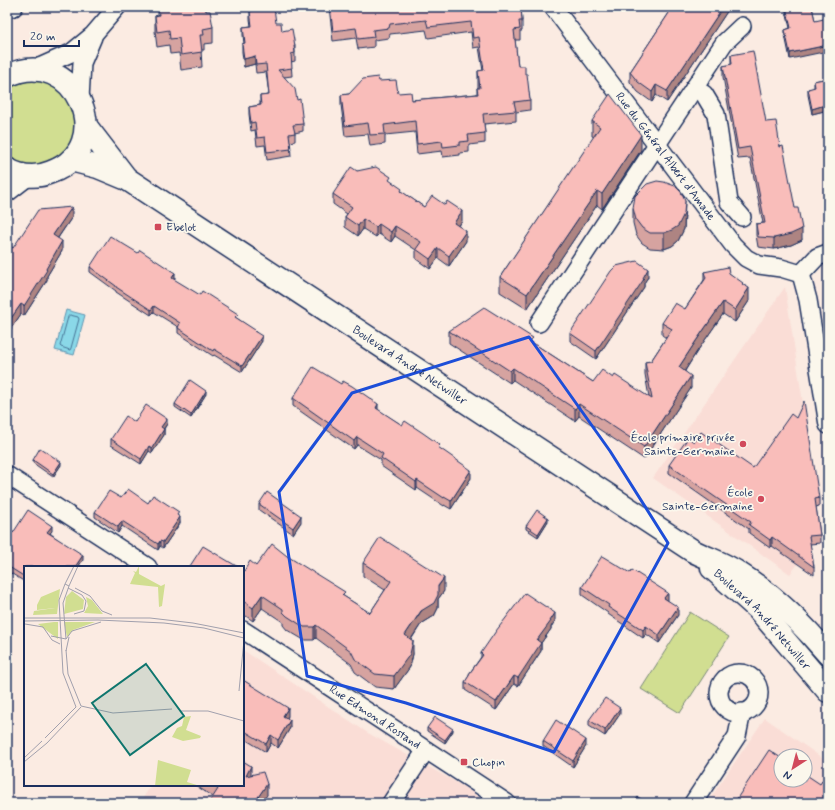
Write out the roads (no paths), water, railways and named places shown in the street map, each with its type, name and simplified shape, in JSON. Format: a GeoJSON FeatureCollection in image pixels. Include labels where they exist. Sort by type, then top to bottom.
{"type":"FeatureCollection","features":[{"type":"Feature","properties":{"kind":"main road"},"geometry":{"type":"LineString","coordinates":[[7,76],[23,71],[33,70],[43,71],[62,79],[72,88],[80,99],[86,126],[83,141],[76,154],[71,160],[56,171],[38,176],[29,176],[7,169]]}},
{"type":"Feature","properties":{"kind":"main road","name":"Boulevard André Netwiller"},"geometry":{"type":"LineString","coordinates":[[86,126],[127,179]]}},
{"type":"Feature","properties":{"kind":"main road","name":"Boulevard André Netwiller"},"geometry":{"type":"LineString","coordinates":[[71,160],[98,166],[127,179],[693,551],[739,573],[775,599],[797,618],[828,654]]}},
{"type":"Feature","properties":{"kind":"main road","name":"Boulevard André Netwiller"},"geometry":{"type":"LineString","coordinates":[[693,551],[758,609],[828,691]]}},
{"type":"Feature","properties":{"kind":"street"},"geometry":{"type":"LineString","coordinates":[[7,8],[14,7]]}},
{"type":"Feature","properties":{"kind":"street"},"geometry":{"type":"LineString","coordinates":[[33,70],[71,53],[94,35],[117,7]]}},
{"type":"Feature","properties":{"kind":"street","name":"Rue du Général Albert d'Amade"},"geometry":{"type":"LineString","coordinates":[[552,7],[733,245],[746,258],[759,265],[781,268],[801,274]]}},
{"type":"Feature","properties":{"kind":"street"},"geometry":{"type":"LineString","coordinates":[[539,323],[724,43],[742,26]]}},
{"type":"Feature","properties":{"kind":"street"},"geometry":{"type":"LineString","coordinates":[[80,99],[82,63],[94,35]]}},
{"type":"Feature","properties":{"kind":"street"},"geometry":{"type":"LineString","coordinates":[[694,88],[704,94],[716,114],[729,202],[742,217]]}},
{"type":"Feature","properties":{"kind":"street"},"geometry":{"type":"LineString","coordinates":[[7,193],[29,176]]}},
{"type":"Feature","properties":{"kind":"street"},"geometry":{"type":"LineString","coordinates":[[828,253],[817,257],[801,274],[808,300],[828,425]]}},
{"type":"Feature","properties":{"kind":"street"},"geometry":{"type":"LineString","coordinates":[[8,478],[146,566]]}},
{"type":"Feature","properties":{"kind":"street","name":"Rue Edmond Rostand"},"geometry":{"type":"LineString","coordinates":[[244,631],[507,803]]}},
{"type":"Feature","properties":{"kind":"street"},"geometry":{"type":"LineString","coordinates":[[693,803],[737,736],[742,712]]}},
{"type":"Feature","properties":{"kind":"street"},"geometry":{"type":"LineString","coordinates":[[391,803],[426,750]]}},
{"type":"Feature","properties":{"kind":"water"},"geometry":{"type":"Polygon","coordinates":[[[66,310],[85,315],[74,355],[55,350],[66,310]]]}},
{"type":"Feature","properties":{"kind":"place","name":"Ebelot"},"geometry":{"type":"Point","coordinates":[158,227]}},
{"type":"Feature","properties":{"kind":"place","name":"École primaire privée Sainte-Germaine"},"geometry":{"type":"Point","coordinates":[743,444]}},
{"type":"Feature","properties":{"kind":"place","name":"École Sainte-Germaine"},"geometry":{"type":"Point","coordinates":[761,499]}},
{"type":"Feature","properties":{"kind":"place","name":"Chopin"},"geometry":{"type":"Point","coordinates":[464,762]}}]}
